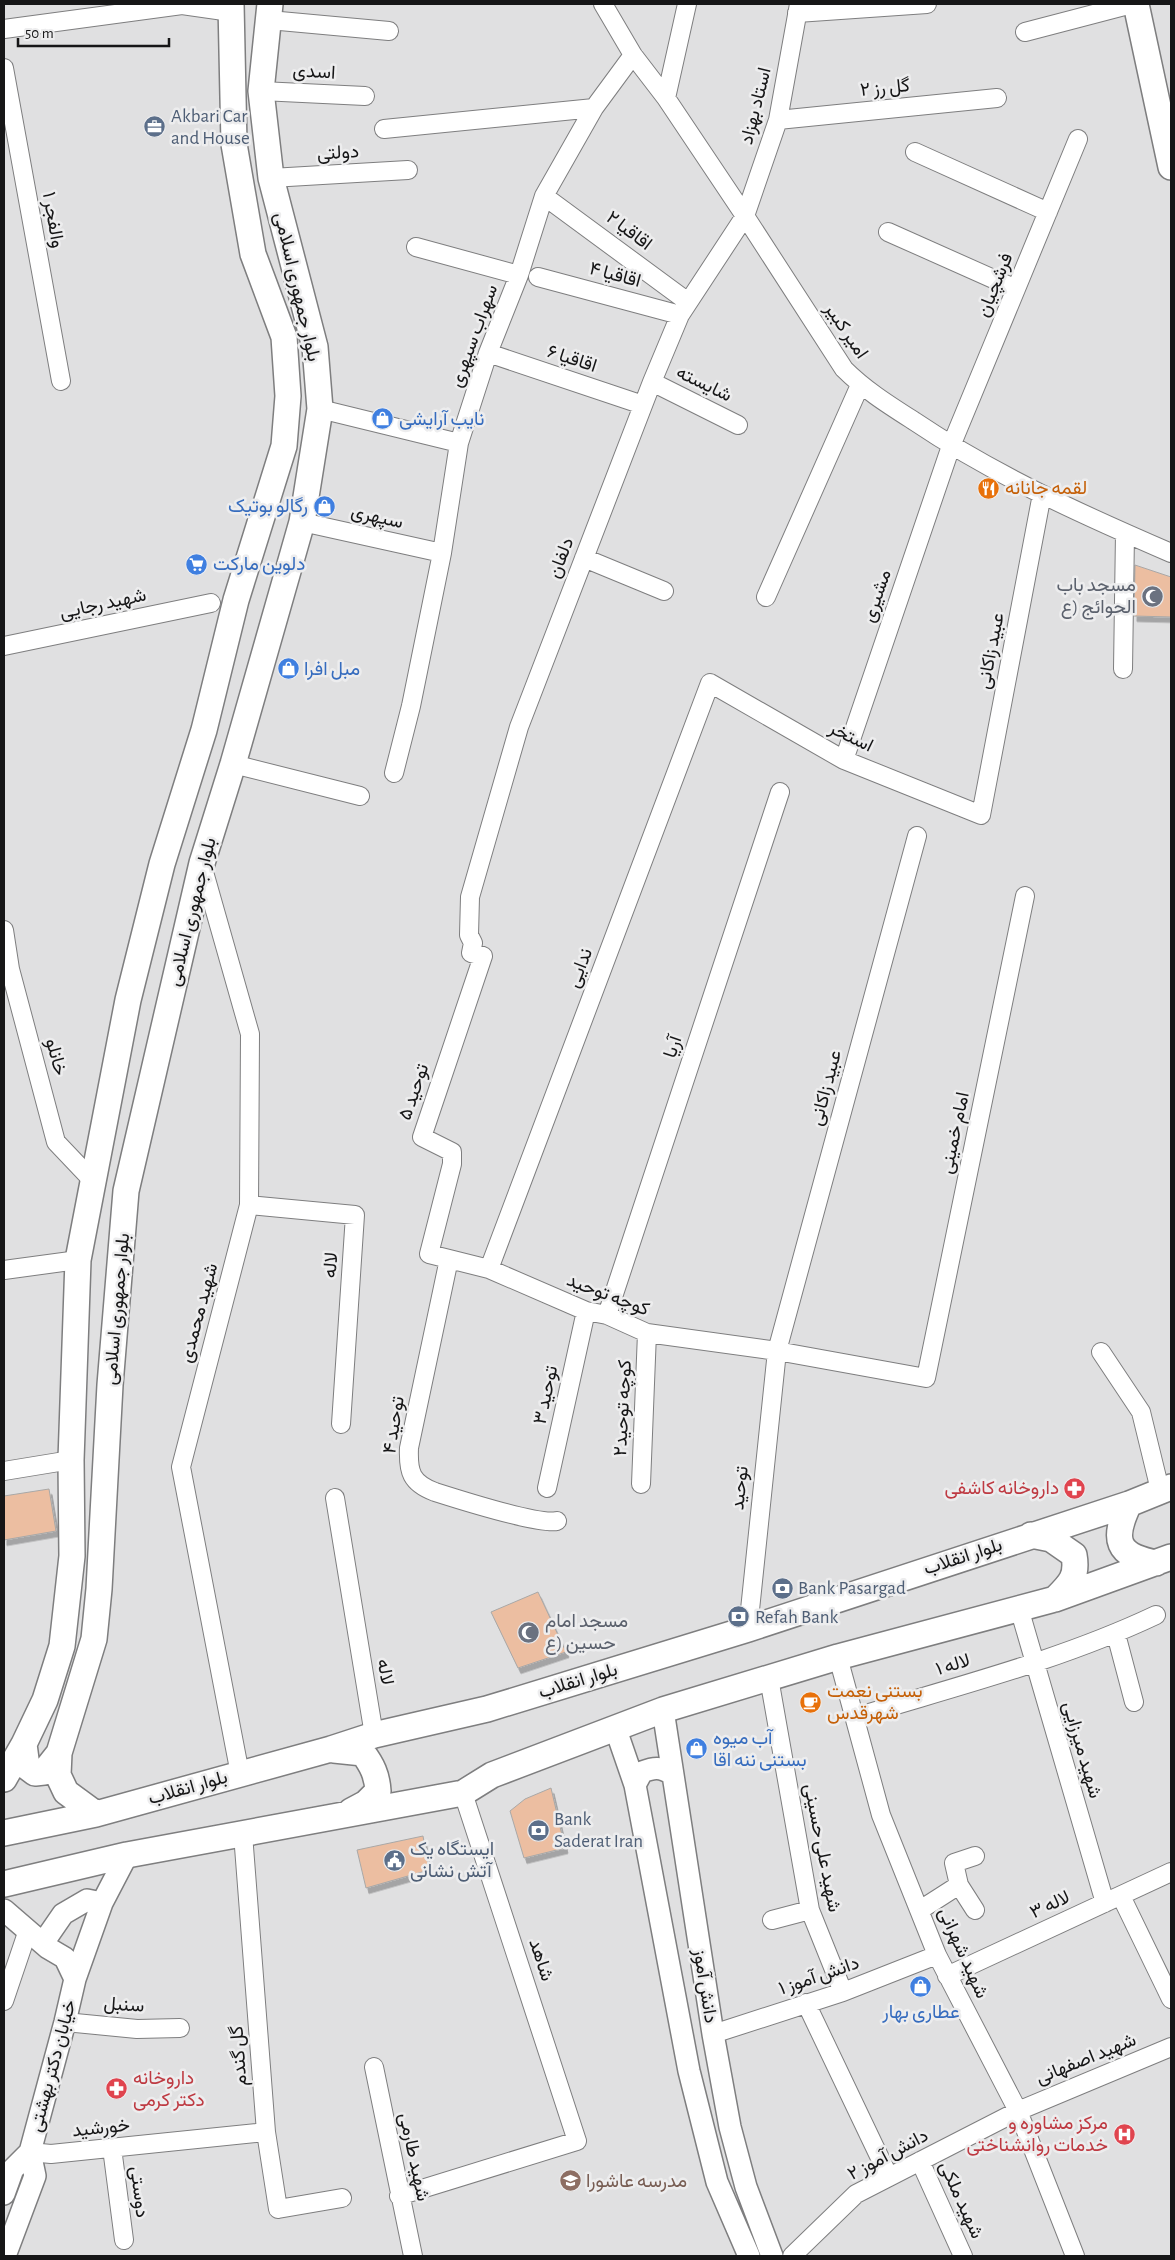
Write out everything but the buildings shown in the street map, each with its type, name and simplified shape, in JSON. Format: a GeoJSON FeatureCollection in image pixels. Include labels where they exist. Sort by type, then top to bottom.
{"type":"FeatureCollection","features":[{"type":"Feature","properties":{"kind":"main road"},"geometry":{"type":"LineString","coordinates":[[1136,4],[1171,167]]}},
{"type":"Feature","properties":{"kind":"main road","name":"بلوار جمهوری اسلامی"},"geometry":{"type":"LineString","coordinates":[[4,1778],[46,1700],[62,1646],[72,1556],[71,1460],[78,1260],[128,1000],[162,864],[204,730],[236,600],[284,446],[288,396],[284,337],[253,254],[234,144],[231,8]]}},
{"type":"Feature","properties":{"kind":"main road","name":"بلوار جمهوری اسلامی"},"geometry":{"type":"LineString","coordinates":[[96,1814],[66,1792],[58,1775],[59,1753],[95,1629],[99,1589],[110,1385],[126,1191],[202,863],[241,738],[302,522],[320,409],[315,347],[271,178],[261,90],[270,12]]}},
{"type":"Feature","properties":{"kind":"main road"},"geometry":{"type":"LineString","coordinates":[[204,730],[241,738]]}},
{"type":"Feature","properties":{"kind":"main road","name":"بلوار انقلاب"},"geometry":{"type":"LineString","coordinates":[[4,1833],[96,1814],[331,1750],[374,1734],[487,1708],[748,1629],[1129,1504],[1165,1489]]}},
{"type":"Feature","properties":{"kind":"main road"},"geometry":{"type":"LineString","coordinates":[[1129,1504],[1121,1520],[1119,1535],[1124,1549],[1135,1559],[1164,1560]]}},
{"type":"Feature","properties":{"kind":"main road"},"geometry":{"type":"LineString","coordinates":[[1031,1535],[1051,1538],[1074,1555],[1076,1565],[1072,1581],[1055,1599]]}},
{"type":"Feature","properties":{"kind":"main road"},"geometry":{"type":"LineString","coordinates":[[4,1884],[126,1855],[463,1793],[492,1775],[664,1710],[838,1657],[1055,1599],[1164,1560]]}},
{"type":"Feature","properties":{"kind":"main road"},"geometry":{"type":"LineString","coordinates":[[24,1744],[27,1768],[35,1773],[44,1772],[59,1753]]}},
{"type":"Feature","properties":{"kind":"main road"},"geometry":{"type":"LineString","coordinates":[[331,1750],[363,1753],[373,1767],[377,1780],[378,1791],[366,1803],[347,1813]]}},
{"type":"Feature","properties":{"kind":"street"},"geometry":{"type":"LineString","coordinates":[[4,28],[182,4],[231,8]]}},
{"type":"Feature","properties":{"kind":"street","name":"امیر کبیر"},"geometry":{"type":"LineString","coordinates":[[603,4],[633,55],[666,98],[844,369],[860,386],[951,446],[1042,494],[1125,534],[1171,553]]}},
{"type":"Feature","properties":{"kind":"street"},"geometry":{"type":"LineString","coordinates":[[666,98],[687,4]]}},
{"type":"Feature","properties":{"kind":"street"},"geometry":{"type":"LineString","coordinates":[[798,8],[927,4]]}},
{"type":"Feature","properties":{"kind":"street"},"geometry":{"type":"LineString","coordinates":[[1025,32],[1132,4]]}},
{"type":"Feature","properties":{"kind":"street","name":"استاد بهزاد"},"geometry":{"type":"LineString","coordinates":[[745,216],[778,120],[798,8]]}},
{"type":"Feature","properties":{"kind":"street"},"geometry":{"type":"LineString","coordinates":[[270,12],[389,31]]}},
{"type":"Feature","properties":{"kind":"street","name":"سهراب سپهری"},"geometry":{"type":"LineString","coordinates":[[394,773],[411,706],[442,553],[459,443],[488,353],[519,276],[544,196],[594,108],[633,55]]}},
{"type":"Feature","properties":{"kind":"street","name":"والفجر ۱"},"geometry":{"type":"LineString","coordinates":[[4,68],[61,381]]}},
{"type":"Feature","properties":{"kind":"street","name":"اسدی"},"geometry":{"type":"LineString","coordinates":[[261,90],[364,96]]}},
{"type":"Feature","properties":{"kind":"street","name":"گل رز ۲"},"geometry":{"type":"LineString","coordinates":[[778,120],[997,98]]}},
{"type":"Feature","properties":{"kind":"street"},"geometry":{"type":"LineString","coordinates":[[384,129],[594,108]]}},
{"type":"Feature","properties":{"kind":"street","name":"فرشچیان"},"geometry":{"type":"LineString","coordinates":[[951,446],[1078,140]]}},
{"type":"Feature","properties":{"kind":"street"},"geometry":{"type":"LineString","coordinates":[[915,152],[1048,212]]}},
{"type":"Feature","properties":{"kind":"street","name":"دولتی"},"geometry":{"type":"LineString","coordinates":[[271,178],[408,170]]}},
{"type":"Feature","properties":{"kind":"street","name":"اقاقیا ۲"},"geometry":{"type":"LineString","coordinates":[[544,196],[684,309]]}},
{"type":"Feature","properties":{"kind":"street","name":"دلفان"},"geometry":{"type":"LineString","coordinates":[[483,956],[470,953],[473,943],[469,935],[470,897],[519,727],[652,382],[684,309],[745,216]]}},
{"type":"Feature","properties":{"kind":"street"},"geometry":{"type":"LineString","coordinates":[[888,232],[1016,289]]}},
{"type":"Feature","properties":{"kind":"street"},"geometry":{"type":"LineString","coordinates":[[416,248],[519,276]]}},
{"type":"Feature","properties":{"kind":"street","name":"اقاقیا ۴"},"geometry":{"type":"LineString","coordinates":[[538,277],[684,309]]}},
{"type":"Feature","properties":{"kind":"street","name":"اقاقیا ۶"},"geometry":{"type":"LineString","coordinates":[[488,353],[643,405]]}},
{"type":"Feature","properties":{"kind":"street","name":"شایسته"},"geometry":{"type":"LineString","coordinates":[[652,382],[738,425]]}},
{"type":"Feature","properties":{"kind":"street"},"geometry":{"type":"LineString","coordinates":[[766,597],[860,386]]}},
{"type":"Feature","properties":{"kind":"street"},"geometry":{"type":"LineString","coordinates":[[320,409],[459,443]]}},
{"type":"Feature","properties":{"kind":"street","name":"مشیری"},"geometry":{"type":"LineString","coordinates":[[844,760],[951,446]]}},
{"type":"Feature","properties":{"kind":"street","name":"عبید زاکانی"},"geometry":{"type":"LineString","coordinates":[[981,815],[1042,494]]}},
{"type":"Feature","properties":{"kind":"street","name":"سپهری"},"geometry":{"type":"LineString","coordinates":[[302,522],[442,553]]}},
{"type":"Feature","properties":{"kind":"street"},"geometry":{"type":"LineString","coordinates":[[1123,669],[1125,534]]}},
{"type":"Feature","properties":{"kind":"street"},"geometry":{"type":"LineString","coordinates":[[584,558],[664,591]]}},
{"type":"Feature","properties":{"kind":"street","name":"شهید رجایی"},"geometry":{"type":"LineString","coordinates":[[4,646],[211,603]]}},
{"type":"Feature","properties":{"kind":"street","name":"استخر"},"geometry":{"type":"LineString","coordinates":[[710,683],[844,760],[981,815]]}},
{"type":"Feature","properties":{"kind":"street","name":"ندایی"},"geometry":{"type":"LineString","coordinates":[[489,1269],[710,683]]}},
{"type":"Feature","properties":{"kind":"street"},"geometry":{"type":"LineString","coordinates":[[233,764],[360,796]]}},
{"type":"Feature","properties":{"kind":"street","name":"آریا"},"geometry":{"type":"LineString","coordinates":[[607,1315],[780,792]]}},
{"type":"Feature","properties":{"kind":"street","name":"عبید زاکانی"},"geometry":{"type":"LineString","coordinates":[[777,1351],[917,836]]}},
{"type":"Feature","properties":{"kind":"street","name":"شهید محمدی"},"geometry":{"type":"LineString","coordinates":[[202,863],[250,1034],[249,1205],[181,1467],[240,1774]]}},
{"type":"Feature","properties":{"kind":"street","name":"امام خمینی"},"geometry":{"type":"LineString","coordinates":[[926,1378],[1025,896]]}},
{"type":"Feature","properties":{"kind":"street","name":"خانلو"},"geometry":{"type":"LineString","coordinates":[[4,930],[10,969],[56,1142],[94,1182]]}},
{"type":"Feature","properties":{"kind":"street","name":"توحید ۵"},"geometry":{"type":"LineString","coordinates":[[429,1254],[452,1164],[452,1152],[422,1137],[483,956]]}},
{"type":"Feature","properties":{"kind":"street","name":"لاله"},"geometry":{"type":"LineString","coordinates":[[249,1205],[355,1215],[341,1424]]}},
{"type":"Feature","properties":{"kind":"street","name":"کوچه توحید"},"geometry":{"type":"LineString","coordinates":[[429,1254],[489,1269],[586,1311],[607,1315],[647,1334],[777,1351],[926,1378]]}},
{"type":"Feature","properties":{"kind":"street","name":"توحید ۴"},"geometry":{"type":"LineString","coordinates":[[449,1259],[409,1448],[408,1467],[419,1484],[434,1492],[525,1517],[551,1522],[557,1521]]}},
{"type":"Feature","properties":{"kind":"street"},"geometry":{"type":"LineString","coordinates":[[4,1270],[78,1260]]}},
{"type":"Feature","properties":{"kind":"street","name":"توحید ۳"},"geometry":{"type":"LineString","coordinates":[[548,1488],[586,1311]]}},
{"type":"Feature","properties":{"kind":"street","name":"کوچه توحید۲"},"geometry":{"type":"LineString","coordinates":[[641,1484],[647,1334]]}},
{"type":"Feature","properties":{"kind":"street","name":"توحید"},"geometry":{"type":"LineString","coordinates":[[748,1629],[777,1351]]}},
{"type":"Feature","properties":{"kind":"street"},"geometry":{"type":"LineString","coordinates":[[1101,1352],[1142,1412],[1165,1489]]}},
{"type":"Feature","properties":{"kind":"street"},"geometry":{"type":"LineString","coordinates":[[4,1471],[71,1460]]}},
{"type":"Feature","properties":{"kind":"street","name":"لاله"},"geometry":{"type":"LineString","coordinates":[[335,1498],[374,1734]]}},
{"type":"Feature","properties":{"kind":"street","name":"شهید میرزایی"},"geometry":{"type":"LineString","coordinates":[[1019,1608],[1034,1662],[1113,1899],[1171,1999]]}},
{"type":"Feature","properties":{"kind":"street","name":"لاله ۱"},"geometry":{"type":"LineString","coordinates":[[856,1717],[1034,1662],[1116,1634],[1156,1615]]}},
{"type":"Feature","properties":{"kind":"street"},"geometry":{"type":"LineString","coordinates":[[1116,1634],[1134,1702]]}},
{"type":"Feature","properties":{"kind":"street","name":"شهید شهرانی"},"geometry":{"type":"LineString","coordinates":[[838,1657],[856,1717],[881,1815],[937,1955],[1018,2111],[1075,2256]]}},
{"type":"Feature","properties":{"kind":"street","name":"شهید علی حسینی"},"geometry":{"type":"LineString","coordinates":[[769,1678],[810,1910],[843,1992]]}},
{"type":"Feature","properties":{"kind":"street","name":"دانش آموز"},"geometry":{"type":"LineString","coordinates":[[664,1710],[672,1774],[713,2034],[730,2127],[746,2188],[772,2256]]}},
{"type":"Feature","properties":{"kind":"street","name":"دانش آموز"},"geometry":{"type":"LineString","coordinates":[[615,1727],[635,1785],[689,2072],[717,2182],[749,2256]]}},
{"type":"Feature","properties":{"kind":"street"},"geometry":{"type":"LineString","coordinates":[[635,1785],[642,1772],[653,1767],[662,1768],[672,1774]]}},
{"type":"Feature","properties":{"kind":"street","name":"شاهد"},"geometry":{"type":"LineString","coordinates":[[400,2196],[577,2141],[463,1793]]}},
{"type":"Feature","properties":{"kind":"street","name":"گل گندم"},"geometry":{"type":"LineString","coordinates":[[243,1834],[266,2132],[278,2209],[342,2198]]}},
{"type":"Feature","properties":{"kind":"street","name":"خیابان دکتر بهشتی"},"geometry":{"type":"LineString","coordinates":[[6,2256],[35,2176],[30,2152],[75,1979],[102,1904],[126,1855]]}},
{"type":"Feature","properties":{"kind":"street"},"geometry":{"type":"LineString","coordinates":[[975,1856],[954,1864],[959,1885],[975,1910]]}},
{"type":"Feature","properties":{"kind":"street","name":"لاله ۳"},"geometry":{"type":"LineString","coordinates":[[947,1976],[1171,1872]]}},
{"type":"Feature","properties":{"kind":"street"},"geometry":{"type":"LineString","coordinates":[[920,1910],[959,1885]]}},
{"type":"Feature","properties":{"kind":"street"},"geometry":{"type":"LineString","coordinates":[[4,2001],[35,1937],[63,1914],[87,1900],[102,1904]]}},
{"type":"Feature","properties":{"kind":"street","name":"خیابان دکتر بهشتی"},"geometry":{"type":"LineString","coordinates":[[4,1910],[35,1937],[65,1958],[75,1979]]}},
{"type":"Feature","properties":{"kind":"street"},"geometry":{"type":"LineString","coordinates":[[772,1920],[810,1910]]}},
{"type":"Feature","properties":{"kind":"street","name":"دانش آموز ۱"},"geometry":{"type":"LineString","coordinates":[[713,2034],[843,1992],[937,1955]]}},
{"type":"Feature","properties":{"kind":"street"},"geometry":{"type":"LineString","coordinates":[[806,2004],[889,2177]]}},
{"type":"Feature","properties":{"kind":"street","name":"سنبل"},"geometry":{"type":"LineString","coordinates":[[65,2022],[137,2029],[180,2028]]}},
{"type":"Feature","properties":{"kind":"street","name":"شهید اصفهانی"},"geometry":{"type":"LineString","coordinates":[[1018,2111],[1171,2048]]}},
{"type":"Feature","properties":{"kind":"street","name":"شهید طارمی"},"geometry":{"type":"LineString","coordinates":[[374,2067],[413,2256]]}},
{"type":"Feature","properties":{"kind":"street","name":"دانش آموز ۲"},"geometry":{"type":"LineString","coordinates":[[792,2256],[856,2194],[1018,2111]]}},
{"type":"Feature","properties":{"kind":"street","name":"خورشید"},"geometry":{"type":"LineString","coordinates":[[30,2152],[51,2154],[266,2132]]}},
{"type":"Feature","properties":{"kind":"street","name":"دوستی"},"geometry":{"type":"LineString","coordinates":[[112,2148],[124,2240]]}},
{"type":"Feature","properties":{"kind":"street","name":"خیابان دکتر بهشتی"},"geometry":{"type":"LineString","coordinates":[[4,2194],[13,2169],[30,2152]]}},
{"type":"Feature","properties":{"kind":"street","name":"شهید ملکی"},"geometry":{"type":"LineString","coordinates":[[920,2161],[963,2256]]}},
{"type":"Feature","properties":{"kind":"place","name":"Akbari Car and House"},"geometry":{"type":"Point","coordinates":[155,127]}},
{"type":"Feature","properties":{"kind":"place","name":"نایب آرایشی"},"geometry":{"type":"Point","coordinates":[383,419]}},
{"type":"Feature","properties":{"kind":"place","name":"لقمه جانانه"},"geometry":{"type":"Point","coordinates":[989,488]}},
{"type":"Feature","properties":{"kind":"place","name":"رگالو بوتیک"},"geometry":{"type":"Point","coordinates":[324,506]}},
{"type":"Feature","properties":{"kind":"place","name":"دلوین مارکت"},"geometry":{"type":"Point","coordinates":[197,564]}},
{"type":"Feature","properties":{"kind":"place","name":"مسجد باب الحوائج (ع"},"geometry":{"type":"Point","coordinates":[1152,596]}},
{"type":"Feature","properties":{"kind":"place","name":"مبل افرا"},"geometry":{"type":"Point","coordinates":[288,669]}},
{"type":"Feature","properties":{"kind":"place","name":"داروخانه کاشفی"},"geometry":{"type":"Point","coordinates":[1075,1488]}},
{"type":"Feature","properties":{"kind":"place","name":"Bank Pasargad"},"geometry":{"type":"Point","coordinates":[782,1588]}},
{"type":"Feature","properties":{"kind":"place","name":"Refah Bank"},"geometry":{"type":"Point","coordinates":[739,1617]}},
{"type":"Feature","properties":{"kind":"place","name":"مسجد امام حسین (ع"},"geometry":{"type":"Point","coordinates":[529,1632]}},
{"type":"Feature","properties":{"kind":"place","name":"بستنی نعمت شهرقدس"},"geometry":{"type":"Point","coordinates":[811,1702]}},
{"type":"Feature","properties":{"kind":"place","name":"آب میوه بستنی ننه اقا"},"geometry":{"type":"Point","coordinates":[697,1749]}},
{"type":"Feature","properties":{"kind":"place","name":"Bank Saderat Iran"},"geometry":{"type":"Point","coordinates":[538,1830]}},
{"type":"Feature","properties":{"kind":"place","name":"ایستگاه یک آتش نشانی"},"geometry":{"type":"Point","coordinates":[394,1860]}},
{"type":"Feature","properties":{"kind":"place","name":"عطاری بهار"},"geometry":{"type":"Point","coordinates":[921,1986]}},
{"type":"Feature","properties":{"kind":"place","name":"داروخانه دکتر کرمی"},"geometry":{"type":"Point","coordinates":[117,2089]}},
{"type":"Feature","properties":{"kind":"place","name":"مرکز مشاوره و خدمات روانشناختی"},"geometry":{"type":"Point","coordinates":[1124,2134]}},
{"type":"Feature","properties":{"kind":"place","name":"مدرسه عاشورا"},"geometry":{"type":"Point","coordinates":[570,2181]}}]}
